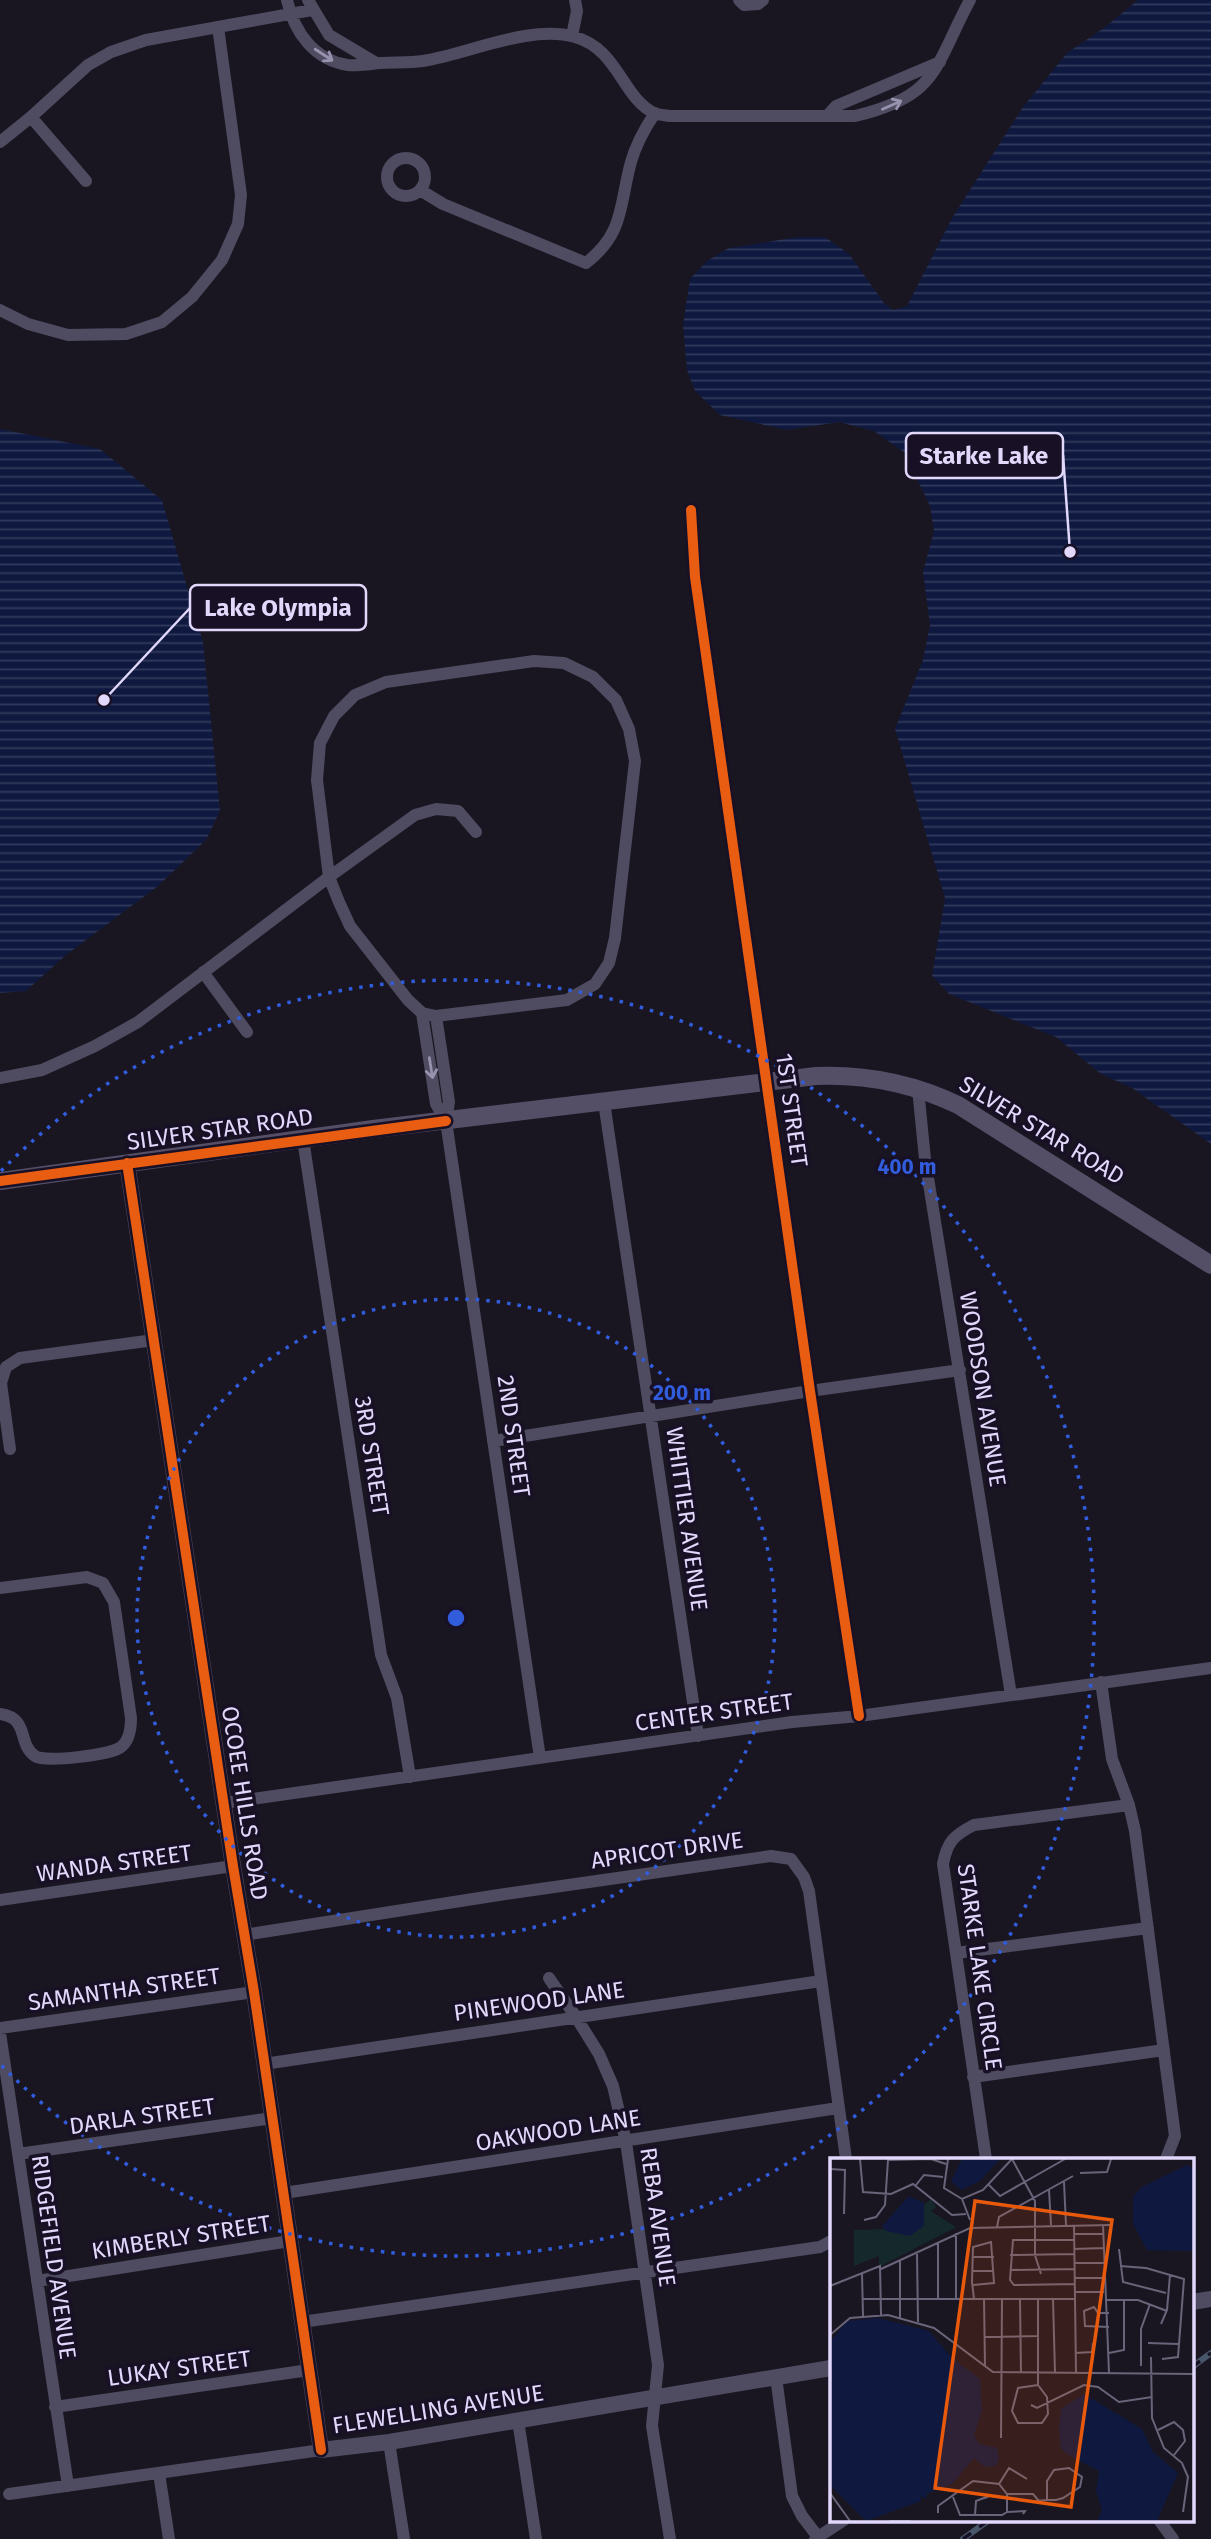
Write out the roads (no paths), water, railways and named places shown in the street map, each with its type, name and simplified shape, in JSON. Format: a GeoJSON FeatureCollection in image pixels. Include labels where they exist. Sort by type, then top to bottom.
{"type":"FeatureCollection","features":[{"type":"Feature","properties":{"kind":"main road","name":"SILVER STAR ROAD"},"geometry":{"type":"LineString","coordinates":[[0,1181],[604,1101],[845,1075],[890,1081],[942,1097],[983,1119],[1211,1265]]}},
{"type":"Feature","properties":{"kind":"street"},"geometry":{"type":"LineString","coordinates":[[287,0],[290,14],[304,41],[330,60],[351,65],[423,61],[536,34],[572,36],[591,43],[611,61],[640,102],[655,113],[670,116],[855,116],[885,109],[914,94],[925,84],[941,62],[970,0]]}},
{"type":"Feature","properties":{"kind":"street"},"geometry":{"type":"LineString","coordinates":[[572,36],[577,11],[575,0]]}},
{"type":"Feature","properties":{"kind":"street"},"geometry":{"type":"LineString","coordinates":[[738,0],[744,5],[758,5],[763,0]]}},
{"type":"Feature","properties":{"kind":"street"},"geometry":{"type":"LineString","coordinates":[[0,142],[88,65],[111,52],[146,40],[290,14],[310,5],[329,35],[376,63]]}},
{"type":"Feature","properties":{"kind":"street"},"geometry":{"type":"LineString","coordinates":[[0,310],[28,324],[68,335],[126,334],[162,322],[192,297],[222,260],[238,224],[241,195],[218,27]]}},
{"type":"Feature","properties":{"kind":"street"},"geometry":{"type":"LineString","coordinates":[[827,116],[835,106],[941,62]]}},
{"type":"Feature","properties":{"kind":"street"},"geometry":{"type":"LineString","coordinates":[[420,190],[443,204],[586,263],[603,250],[617,227],[632,160],[643,132],[655,113]]}},
{"type":"Feature","properties":{"kind":"street"},"geometry":{"type":"LineString","coordinates":[[31,117],[86,181]]}},
{"type":"Feature","properties":{"kind":"street","name":"1ST STREET"},"geometry":{"type":"LineString","coordinates":[[691,510],[695,577],[810,1391],[859,1716]]}},
{"type":"Feature","properties":{"kind":"street"},"geometry":{"type":"LineString","coordinates":[[534,661],[564,663],[593,677],[616,700],[629,730],[635,761],[615,938],[609,963],[595,984],[567,1000],[436,1016],[422,1013],[408,1000],[350,926],[329,877],[317,780],[320,743],[334,716],[355,695],[386,682],[534,661]]}},
{"type":"Feature","properties":{"kind":"street"},"geometry":{"type":"LineString","coordinates":[[0,1078],[42,1070],[95,1046],[138,1022],[415,815],[436,809],[458,811],[476,832]]}},
{"type":"Feature","properties":{"kind":"street"},"geometry":{"type":"LineString","coordinates":[[204,972],[247,1032]]}},
{"type":"Feature","properties":{"kind":"street"},"geometry":{"type":"LineString","coordinates":[[422,1013],[436,1104],[446,1121]]}},
{"type":"Feature","properties":{"kind":"street"},"geometry":{"type":"LineString","coordinates":[[436,1016],[449,1102],[446,1121]]}},
{"type":"Feature","properties":{"kind":"street","name":"WOODSON AVENUE"},"geometry":{"type":"LineString","coordinates":[[918,1089],[925,1159],[1011,1695]]}},
{"type":"Feature","properties":{"kind":"street","name":"WHITTIER AVENUE"},"geometry":{"type":"LineString","coordinates":[[604,1101],[698,1735]]}},
{"type":"Feature","properties":{"kind":"street","name":"2ND STREET"},"geometry":{"type":"LineString","coordinates":[[446,1121],[540,1758]]}},
{"type":"Feature","properties":{"kind":"street","name":"3RD STREET"},"geometry":{"type":"LineString","coordinates":[[303,1139],[382,1656],[397,1698],[410,1777]]}},
{"type":"Feature","properties":{"kind":"street","name":"OCOEE HILLS ROAD"},"geometry":{"type":"LineString","coordinates":[[127,1163],[321,2450]]}},
{"type":"Feature","properties":{"kind":"street"},"geometry":{"type":"LineString","coordinates":[[10,1449],[1,1382],[6,1367],[20,1358],[154,1340]]}},
{"type":"Feature","properties":{"kind":"street"},"geometry":{"type":"LineString","coordinates":[[493,1441],[960,1370]]}},
{"type":"Feature","properties":{"kind":"street"},"geometry":{"type":"LineString","coordinates":[[0,1588],[87,1577],[103,1583],[114,1602],[131,1733],[121,1747],[50,1760],[36,1757],[26,1745],[22,1726],[8,1715],[0,1714]]}},
{"type":"Feature","properties":{"kind":"street","name":"CENTER STREET"},"geometry":{"type":"LineString","coordinates":[[224,1803],[698,1735],[1211,1668]]}},
{"type":"Feature","properties":{"kind":"street"},"geometry":{"type":"LineString","coordinates":[[1101,1682],[1112,1759],[1129,1805],[1135,1831],[1175,2136],[1166,2158]]}},
{"type":"Feature","properties":{"kind":"street","name":"STARKE LAKE CIRCLE"},"geometry":{"type":"LineString","coordinates":[[986,2158],[943,1864],[946,1848],[955,1835],[974,1825],[1129,1805]]}},
{"type":"Feature","properties":{"kind":"street","name":"APRICOT DRIVE"},"geometry":{"type":"LineString","coordinates":[[244,1935],[771,1856],[791,1859],[804,1877],[809,1891],[846,2158]]}},
{"type":"Feature","properties":{"kind":"street","name":"WANDA STREET"},"geometry":{"type":"LineString","coordinates":[[0,1900],[233,1866]]}},
{"type":"Feature","properties":{"kind":"street"},"geometry":{"type":"LineString","coordinates":[[956,1953],[1148,1928]]}},
{"type":"Feature","properties":{"kind":"street","name":"REBA AVENUE"},"geometry":{"type":"LineString","coordinates":[[549,1978],[599,2054],[613,2086],[626,2141],[658,2365],[652,2426],[670,2539]]}},
{"type":"Feature","properties":{"kind":"street","name":"PINEWOOD LANE"},"geometry":{"type":"LineString","coordinates":[[264,2064],[821,1981]]}},
{"type":"Feature","properties":{"kind":"street","name":"SAMANTHA STREET"},"geometry":{"type":"LineString","coordinates":[[0,2031],[254,1992]]}},
{"type":"Feature","properties":{"kind":"street","name":"RIDGEFIELD AVENUE"},"geometry":{"type":"LineString","coordinates":[[0,2031],[68,2486]]}},
{"type":"Feature","properties":{"kind":"street"},"geometry":{"type":"LineString","coordinates":[[974,2077],[1164,2050]]}},
{"type":"Feature","properties":{"kind":"street","name":"OAKWOOD LANE"},"geometry":{"type":"LineString","coordinates":[[284,2193],[838,2108]]}},
{"type":"Feature","properties":{"kind":"street","name":"DARLA STREET"},"geometry":{"type":"LineString","coordinates":[[18,2154],[272,2119]]}},
{"type":"Feature","properties":{"kind":"street","name":"KIMBERLY STREET"},"geometry":{"type":"LineString","coordinates":[[37,2281],[290,2241]]}},
{"type":"Feature","properties":{"kind":"street"},"geometry":{"type":"LineString","coordinates":[[302,2322],[820,2247],[830,2242]]}},
{"type":"Feature","properties":{"kind":"street","name":"FLEWELLING AVENUE"},"geometry":{"type":"LineString","coordinates":[[9,2494],[389,2442],[830,2368]]}},
{"type":"Feature","properties":{"kind":"street","name":"LUKAY STREET"},"geometry":{"type":"LineString","coordinates":[[55,2407],[309,2370]]}},
{"type":"Feature","properties":{"kind":"street"},"geometry":{"type":"LineString","coordinates":[[776,2377],[792,2496],[817,2538],[841,2522]]}},
{"type":"Feature","properties":{"kind":"street"},"geometry":{"type":"LineString","coordinates":[[519,2420],[536,2539]]}},
{"type":"Feature","properties":{"kind":"street"},"geometry":{"type":"LineString","coordinates":[[389,2442],[404,2539]]}},
{"type":"Feature","properties":{"kind":"street"},"geometry":{"type":"LineString","coordinates":[[159,2473],[169,2539]]}},
{"type":"Feature","properties":{"kind":"street"},"geometry":{"type":"LineString","coordinates":[[1160,2522],[1173,2539]]}},
{"type":"Feature","properties":{"kind":"water"},"geometry":{"type":"Polygon","coordinates":[[[1138,0],[1211,0],[1211,1144],[1132,1088],[1101,1074],[1056,1037],[949,994],[932,976],[945,898],[895,729],[923,660],[930,625],[923,572],[934,531],[930,506],[904,452],[874,431],[839,422],[787,430],[720,415],[695,391],[687,370],[683,325],[690,279],[707,261],[729,248],[798,237],[825,237],[849,254],[884,303],[893,310],[907,306],[952,218],[1023,107],[1067,53],[1138,0]]]}},
{"type":"Feature","properties":{"kind":"water"},"geometry":{"type":"Polygon","coordinates":[[[0,429],[100,449],[162,500],[203,642],[220,811],[206,840],[158,886],[66,955],[26,991],[0,993],[0,429]]]}},
{"type":"Feature","properties":{"kind":"railway"},"geometry":{"type":"LineString","coordinates":[[1194,2366],[1211,2353]]}},
{"type":"Feature","properties":{"kind":"railway"},"geometry":{"type":"LineString","coordinates":[[963,2539],[986,2522]]}},
{"type":"Feature","properties":{"kind":"place","name":"Starke Lake"},"geometry":{"type":"Point","coordinates":[1070,552]}},
{"type":"Feature","properties":{"kind":"place","name":"Lake Olympia"},"geometry":{"type":"Point","coordinates":[104,700]}}]}
